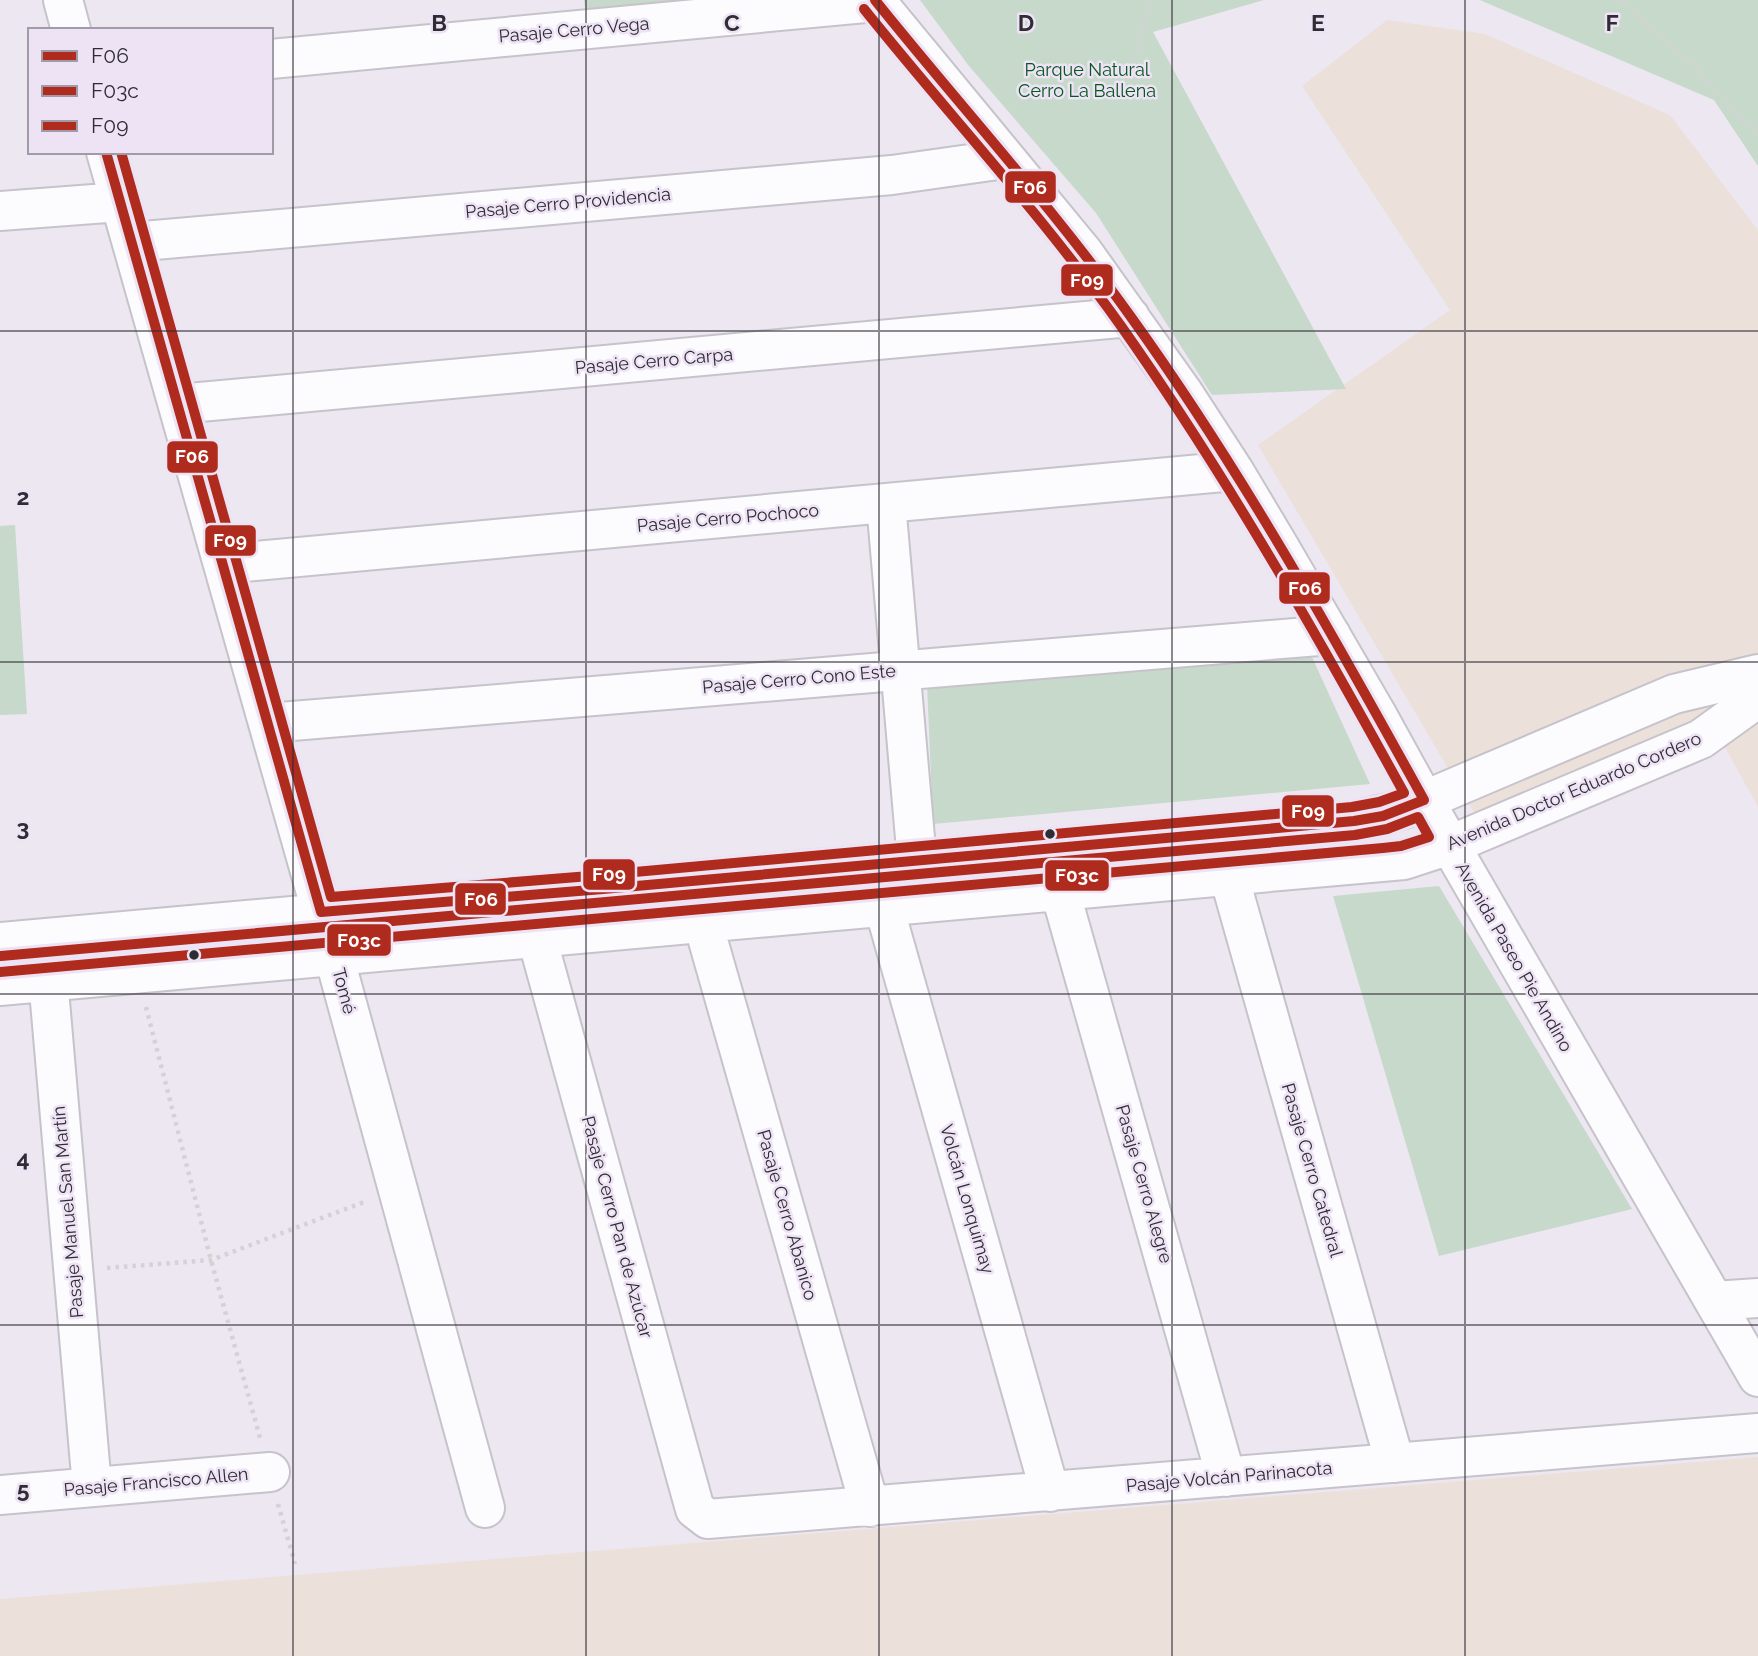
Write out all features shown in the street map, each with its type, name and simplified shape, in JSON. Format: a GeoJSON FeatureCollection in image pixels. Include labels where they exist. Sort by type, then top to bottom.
{"type":"FeatureCollection","features":[{"type":"Feature","properties":{"kind":"street"},"geometry":{"type":"LineString","coordinates":[[63,0],[70,28]]}},
{"type":"Feature","properties":{"kind":"street","name":"Pasaje Cerro Vega"},"geometry":{"type":"LineString","coordinates":[[273,59],[876,1]]}},
{"type":"Feature","properties":{"kind":"street","name":"Avenida Paseo Pie Andino"},"geometry":{"type":"LineString","coordinates":[[876,1],[1083,252],[1234,471],[1758,1377]]}},
{"type":"Feature","properties":{"kind":"street","name":"Tomé"},"geometry":{"type":"LineString","coordinates":[[107,154],[334,956],[485,1508]]}},
{"type":"Feature","properties":{"kind":"street","name":"Pasaje Cerro Providencia"},"geometry":{"type":"LineString","coordinates":[[132,242],[892,175],[1005,159]]}},
{"type":"Feature","properties":{"kind":"street"},"geometry":{"type":"LineString","coordinates":[[0,211],[120,202]]}},
{"type":"Feature","properties":{"kind":"street","name":"Pasaje Cerro Carpa"},"geometry":{"type":"LineString","coordinates":[[178,404],[1130,317]]}},
{"type":"Feature","properties":{"kind":"street","name":"Pasaje Cerro Pochoco"},"geometry":{"type":"LineString","coordinates":[[223,564],[1234,471]]}},
{"type":"Feature","properties":{"kind":"street"},"geometry":{"type":"LineString","coordinates":[[887,503],[917,861]]}},
{"type":"Feature","properties":{"kind":"street","name":"Pasaje Cerro Cono Este"},"geometry":{"type":"LineString","coordinates":[[268,723],[1331,635]]}},
{"type":"Feature","properties":{"kind":"street"},"geometry":{"type":"LineString","coordinates":[[0,942],[1354,821],[1383,816],[1424,800],[1674,694],[1758,674]]}},
{"type":"Feature","properties":{"kind":"street","name":"Avenida Doctor Eduardo Cordero"},"geometry":{"type":"LineString","coordinates":[[0,986],[1404,859],[1450,845],[1701,739],[1758,698]]}},
{"type":"Feature","properties":{"kind":"street","name":"Pasaje Cerro Catedral"},"geometry":{"type":"LineString","coordinates":[[1229,876],[1395,1463]]}},
{"type":"Feature","properties":{"kind":"street","name":"Pasaje Cerro Alegre"},"geometry":{"type":"LineString","coordinates":[[1060,891],[1226,1478]]}},
{"type":"Feature","properties":{"kind":"street","name":"Volcán Lonquimay"},"geometry":{"type":"LineString","coordinates":[[884,907],[1050,1492]]}},
{"type":"Feature","properties":{"kind":"street","name":"Pasaje Cerro Abanico"},"geometry":{"type":"LineString","coordinates":[[703,923],[870,1507]]}},
{"type":"Feature","properties":{"kind":"street","name":"Pasaje Manuel San Martín"},"geometry":{"type":"LineString","coordinates":[[44,938],[92,1487]]}},
{"type":"Feature","properties":{"kind":"street","name":"Pasaje Cerro Pan de Azúcar"},"geometry":{"type":"LineString","coordinates":[[537,938],[695,1510],[701,1515]]}},
{"type":"Feature","properties":{"kind":"street"},"geometry":{"type":"LineString","coordinates":[[1714,1301],[1758,1298]]}},
{"type":"Feature","properties":{"kind":"street","name":"Pasaje Volcán Parinacota"},"geometry":{"type":"LineString","coordinates":[[701,1515],[716,1519],[1758,1433]]}},
{"type":"Feature","properties":{"kind":"street","name":"Pasaje Francisco Allen"},"geometry":{"type":"LineString","coordinates":[[0,1495],[270,1472]]}},
{"type":"Feature","properties":{"kind":"path"},"geometry":{"type":"LineString","coordinates":[[1129,96],[1142,25],[1150,0]]}},
{"type":"Feature","properties":{"kind":"path"},"geometry":{"type":"LineString","coordinates":[[1619,0],[1698,69],[1727,106],[1758,130]]}},
{"type":"Feature","properties":{"kind":"path"},"geometry":{"type":"LineString","coordinates":[[137,974],[211,1260],[295,1564]]}},
{"type":"Feature","properties":{"kind":"path"},"geometry":{"type":"LineString","coordinates":[[74,1271],[211,1260],[398,1189]]}},
{"type":"Feature","properties":{"kind":"shaded area"},"geometry":{"type":"Polygon","coordinates":[[[1387,20],[1485,34],[1670,115],[1758,230],[1758,807],[1722,742],[1490,840],[1258,445],[1450,310],[1302,86],[1387,20]]]}},
{"type":"Feature","properties":{"kind":"shaded area"},"geometry":{"type":"Polygon","coordinates":[[[1758,1457],[1758,1656],[0,1656],[0,1599],[1758,1457]]]}},
{"type":"Feature","properties":{"kind":"green space"},"geometry":{"type":"Polygon","coordinates":[[[584,0],[768,0],[586,13],[584,0]]]}},
{"type":"Feature","properties":{"kind":"green space","name":"Parque Natural Cerro La Ballena"},"geometry":{"type":"Polygon","coordinates":[[[920,0],[1264,0],[1153,32],[1346,389],[1212,395],[1096,213],[969,66],[920,0]]]}},
{"type":"Feature","properties":{"kind":"green space"},"geometry":{"type":"Polygon","coordinates":[[[1480,0],[1758,0],[1758,166],[1714,100],[1480,0]]]}},
{"type":"Feature","properties":{"kind":"green space"},"geometry":{"type":"Polygon","coordinates":[[[15,525],[27,714],[0,715],[0,526],[15,525]]]}},
{"type":"Feature","properties":{"kind":"green space"},"geometry":{"type":"Polygon","coordinates":[[[1311,655],[1370,784],[933,824],[927,683],[1311,655]]]}},
{"type":"Feature","properties":{"kind":"green space"},"geometry":{"type":"Polygon","coordinates":[[[1439,886],[1632,1209],[1439,1256],[1333,896],[1439,886]]]}},
{"type":"Feature","properties":{"kind":"transit line","name":"F06"},"geometry":{"type":"LineString","coordinates":[[875,0],[1070,236],[1171,375],[1285,554],[1424,800]]}},
{"type":"Feature","properties":{"kind":"transit line","name":"F09"},"geometry":{"type":"LineString","coordinates":[[122,154],[331,897],[1352,807],[1379,802],[1404,793],[1269,555],[1160,382],[1091,285],[864,9]]}},
{"type":"Feature","properties":{"kind":"transit line","name":"F06"},"geometry":{"type":"LineString","coordinates":[[107,154],[321,912],[1354,821],[1383,816],[1424,800]]}},
{"type":"Feature","properties":{"kind":"transit line","name":"F03c"},"geometry":{"type":"LineString","coordinates":[[0,972],[1383,848],[1401,846],[1429,837],[1418,817],[1387,829],[1355,835],[1,956]]}}]}
